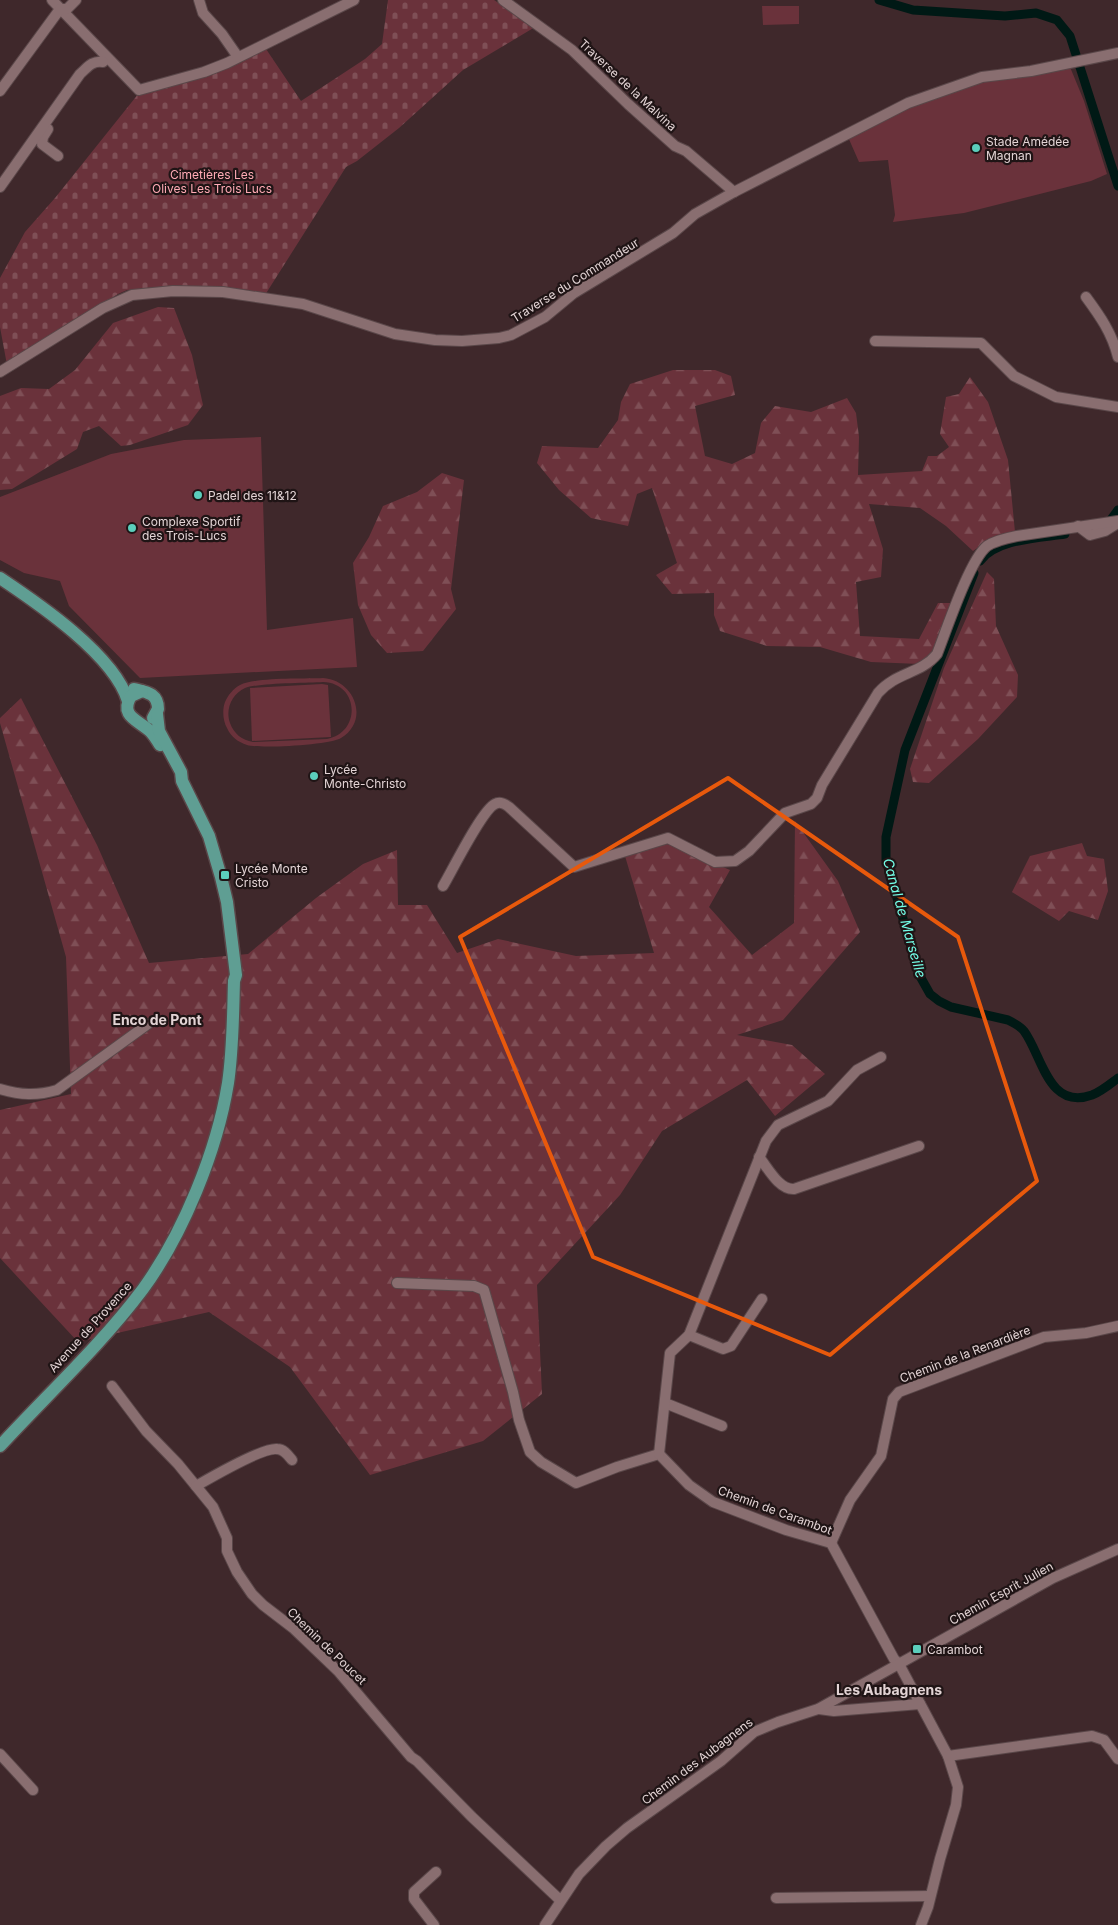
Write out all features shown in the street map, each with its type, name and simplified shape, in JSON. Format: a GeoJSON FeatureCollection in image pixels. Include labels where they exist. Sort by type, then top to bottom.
{"type":"FeatureCollection","features":[{"type":"Feature","properties":{"kind":"main road"},"geometry":{"type":"LineString","coordinates":[[0,578],[72,632],[116,676],[132,688],[151,693],[158,705],[157,714],[148,721],[137,721],[128,712],[128,701],[116,676]]}},
{"type":"Feature","properties":{"kind":"main road"},"geometry":{"type":"LineString","coordinates":[[128,701],[136,692],[142,691]]}},
{"type":"Feature","properties":{"kind":"main road","name":"Avenue de Provence"},"geometry":{"type":"LineString","coordinates":[[157,714],[159,731],[181,772],[182,781]]}},
{"type":"Feature","properties":{"kind":"main road","name":"Avenue de Provence"},"geometry":{"type":"LineString","coordinates":[[0,1446],[119,1319],[144,1286],[174,1237],[202,1173],[228,1083],[234,981],[236,975],[227,902],[208,836],[182,781],[151,732],[137,721]]}},
{"type":"Feature","properties":{"kind":"street"},"geometry":{"type":"LineString","coordinates":[[52,0],[105,60],[139,90],[204,72],[354,0]]}},
{"type":"Feature","properties":{"kind":"street"},"geometry":{"type":"LineString","coordinates":[[60,9],[67,9],[76,0]]}},
{"type":"Feature","properties":{"kind":"street"},"geometry":{"type":"LineString","coordinates":[[199,0],[203,13],[222,34],[238,57]]}},
{"type":"Feature","properties":{"kind":"street","name":"Traverse de la Malvina"},"geometry":{"type":"LineString","coordinates":[[503,0],[572,50],[675,146],[686,151],[734,192]]}},
{"type":"Feature","properties":{"kind":"street"},"geometry":{"type":"LineString","coordinates":[[0,91],[60,9]]}},
{"type":"Feature","properties":{"kind":"street","name":"Traverse du Commandeur"},"geometry":{"type":"LineString","coordinates":[[0,372],[103,308],[132,295],[173,290],[223,292],[303,304],[395,334],[444,340],[499,338],[511,335],[545,317],[574,293],[663,240],[696,214],[734,192],[908,103],[982,77],[1031,71],[1118,54]]}},
{"type":"Feature","properties":{"kind":"street"},"geometry":{"type":"LineString","coordinates":[[58,156],[42,144],[43,137],[89,73],[105,60]]}},
{"type":"Feature","properties":{"kind":"street"},"geometry":{"type":"LineString","coordinates":[[0,187],[80,74],[90,64],[105,60]]}},
{"type":"Feature","properties":{"kind":"street"},"geometry":{"type":"LineString","coordinates":[[1086,297],[1104,320],[1115,344],[1118,357]]}},
{"type":"Feature","properties":{"kind":"street"},"geometry":{"type":"LineString","coordinates":[[875,341],[981,343],[1014,376],[1047,393],[1065,399],[1118,407]]}},
{"type":"Feature","properties":{"kind":"street"},"geometry":{"type":"LineString","coordinates":[[444,886],[485,814],[495,804],[502,803],[509,807],[574,867],[668,838],[715,862],[735,861],[749,851],[785,813],[811,804],[817,798],[827,776],[878,693],[885,685],[900,676],[922,668],[934,659],[968,575],[978,555],[988,546],[1001,540],[1083,529],[1114,522]]}},
{"type":"Feature","properties":{"kind":"street"},"geometry":{"type":"LineString","coordinates":[[0,1089],[26,1095],[39,1095],[57,1090],[148,1024]]}},
{"type":"Feature","properties":{"kind":"street"},"geometry":{"type":"LineString","coordinates":[[397,1283],[474,1286],[484,1290],[519,1420],[530,1452],[541,1462],[576,1483],[617,1466],[659,1454],[670,1353],[689,1335],[771,1133],[778,1125],[828,1101],[857,1070],[881,1057]]}},
{"type":"Feature","properties":{"kind":"street"},"geometry":{"type":"LineString","coordinates":[[760,1157],[783,1186],[794,1189],[919,1146]]}},
{"type":"Feature","properties":{"kind":"street"},"geometry":{"type":"LineString","coordinates":[[689,1335],[723,1349],[731,1346],[762,1299]]}},
{"type":"Feature","properties":{"kind":"street","name":"Chemin de la Renardière"},"geometry":{"type":"LineString","coordinates":[[831,1543],[850,1500],[880,1456],[893,1399],[899,1392],[1044,1337],[1086,1333],[1118,1326]]}},
{"type":"Feature","properties":{"kind":"street","name":"Chemin de Poucet"},"geometry":{"type":"LineString","coordinates":[[112,1386],[146,1430],[178,1464],[212,1507],[227,1538],[226,1551],[252,1594],[263,1605],[294,1628],[339,1672],[411,1757],[560,1900]]}},
{"type":"Feature","properties":{"kind":"street"},"geometry":{"type":"LineString","coordinates":[[665,1403],[722,1426]]}},
{"type":"Feature","properties":{"kind":"street"},"geometry":{"type":"LineString","coordinates":[[196,1486],[274,1448],[280,1449],[292,1460]]}},
{"type":"Feature","properties":{"kind":"street","name":"Chemin de Carambot"},"geometry":{"type":"LineString","coordinates":[[659,1454],[689,1484],[713,1502],[786,1530],[831,1543],[894,1659],[899,1664],[948,1756],[958,1787],[956,1805],[928,1907],[921,1925]]}},
{"type":"Feature","properties":{"kind":"street","name":"Chemin Esprit Julien"},"geometry":{"type":"LineString","coordinates":[[899,1664],[1053,1578],[1118,1549]]}},
{"type":"Feature","properties":{"kind":"street","name":"Chemin des Aubagnens"},"geometry":{"type":"LineString","coordinates":[[544,1925],[579,1874],[606,1846],[669,1797],[721,1761],[754,1732],[818,1709],[899,1664]]}},
{"type":"Feature","properties":{"kind":"street"},"geometry":{"type":"LineString","coordinates":[[818,1709],[834,1711],[920,1704]]}},
{"type":"Feature","properties":{"kind":"street"},"geometry":{"type":"LineString","coordinates":[[948,1756],[1092,1736],[1104,1740],[1118,1758]]}},
{"type":"Feature","properties":{"kind":"street"},"geometry":{"type":"LineString","coordinates":[[0,1754],[33,1790]]}},
{"type":"Feature","properties":{"kind":"street"},"geometry":{"type":"LineString","coordinates":[[434,1925],[414,1898],[414,1892],[436,1872]]}},
{"type":"Feature","properties":{"kind":"street"},"geometry":{"type":"LineString","coordinates":[[776,1898],[930,1896]]}},
{"type":"Feature","properties":{"kind":"highlighted area"},"geometry":{"type":"Polygon","coordinates":[[[728,778],[958,937],[1037,1181],[830,1355],[593,1257],[460,937],[728,778]]]}},
{"type":"Feature","properties":{"kind":"green space","name":"Cimetières Les Olives Les Trois Lucs"},"geometry":{"type":"Polygon","coordinates":[[[388,0],[494,0],[535,27],[463,70],[399,128],[357,161],[346,167],[265,295],[206,286],[127,290],[7,365],[0,327],[0,278],[25,232],[55,198],[139,93],[266,49],[301,101],[365,59],[382,44],[388,0]]]}},
{"type":"Feature","properties":{"kind":"green space"},"geometry":{"type":"Polygon","coordinates":[[[762,6],[799,6],[799,24],[763,25],[762,6]]]}},
{"type":"Feature","properties":{"kind":"green space","name":"Stade Amédée Magnan"},"geometry":{"type":"Polygon","coordinates":[[[1070,67],[1084,101],[1107,174],[1091,181],[964,213],[893,222],[895,215],[888,160],[859,162],[848,137],[880,120],[959,88],[985,80],[1070,67]]]}},
{"type":"Feature","properties":{"kind":"green space"},"geometry":{"type":"Polygon","coordinates":[[[158,307],[174,308],[192,355],[203,405],[188,425],[130,445],[121,446],[99,426],[83,432],[77,449],[12,489],[0,490],[0,396],[21,388],[49,389],[75,370],[113,323],[158,307]]]}},
{"type":"Feature","properties":{"kind":"green space"},"geometry":{"type":"Polygon","coordinates":[[[673,370],[715,370],[731,376],[735,395],[695,406],[705,456],[732,464],[755,453],[761,423],[775,406],[811,412],[847,398],[856,413],[859,437],[858,475],[922,471],[928,456],[937,456],[949,447],[940,434],[946,397],[959,394],[970,377],[988,402],[1008,460],[1015,532],[991,538],[973,551],[946,526],[920,508],[869,504],[883,549],[881,577],[856,582],[860,636],[919,639],[938,603],[951,603],[935,649],[920,664],[871,662],[820,647],[767,646],[720,631],[714,615],[714,593],[672,594],[656,575],[677,563],[652,488],[637,494],[628,526],[591,518],[559,490],[537,463],[542,446],[598,448],[618,420],[621,402],[630,384],[673,370]]]}},
{"type":"Feature","properties":{"kind":"green space","name":"Complexe Sportif des Trois-Lucs"},"geometry":{"type":"Polygon","coordinates":[[[261,437],[267,630],[353,618],[357,667],[140,678],[69,606],[60,581],[24,573],[0,560],[0,497],[111,454],[184,440],[261,437]]]}},
{"type":"Feature","properties":{"kind":"green space"},"geometry":{"type":"Polygon","coordinates":[[[442,473],[464,480],[451,589],[456,609],[423,651],[387,653],[371,635],[358,605],[353,563],[369,537],[383,506],[417,492],[442,473]]]}},
{"type":"Feature","properties":{"kind":"green space"},"geometry":{"type":"Polygon","coordinates":[[[987,572],[994,579],[996,626],[1018,675],[1017,697],[978,739],[929,783],[913,782],[910,769],[944,668],[987,572]]]}},
{"type":"Feature","properties":{"kind":"green space"},"geometry":{"type":"Polygon","coordinates":[[[323,678],[334,680],[343,686],[355,702],[355,722],[350,731],[341,738],[324,743],[254,746],[238,741],[229,731],[224,719],[224,705],[229,695],[240,685],[248,682],[268,680],[323,678]],[[323,682],[294,683],[245,688],[236,694],[231,702],[228,712],[230,723],[239,736],[253,742],[327,739],[338,735],[351,718],[352,708],[344,690],[335,684],[323,682]]]}},
{"type":"Feature","properties":{"kind":"green space"},"geometry":{"type":"Polygon","coordinates":[[[328,685],[331,737],[252,741],[250,688],[328,685]]]}},
{"type":"Feature","properties":{"kind":"green space"},"geometry":{"type":"Polygon","coordinates":[[[21,698],[97,845],[149,963],[248,954],[316,898],[363,864],[397,850],[398,905],[427,905],[457,953],[498,939],[576,956],[654,953],[625,856],[668,844],[730,870],[709,907],[752,955],[794,923],[795,821],[838,881],[860,932],[783,1020],[737,1035],[792,1045],[825,1074],[775,1116],[747,1080],[662,1131],[620,1195],[537,1285],[542,1394],[483,1441],[370,1475],[290,1367],[209,1312],[78,1342],[0,1258],[0,1110],[71,1094],[66,957],[0,723],[0,718],[21,698]]]}},
{"type":"Feature","properties":{"kind":"green space"},"geometry":{"type":"Polygon","coordinates":[[[1082,843],[1087,856],[1104,859],[1108,891],[1098,920],[1069,911],[1059,921],[1012,892],[1030,856],[1082,843]]]}},
{"type":"Feature","properties":{"kind":"waterway","name":"Canal de Marseille"},"geometry":{"type":"LineString","coordinates":[[879,0],[913,10],[1005,16],[1036,13],[1057,20],[1070,36],[1118,186]]}},
{"type":"Feature","properties":{"kind":"waterway","name":"Canal de Marseille"},"geometry":{"type":"LineString","coordinates":[[1107,525],[1118,510]]}},
{"type":"Feature","properties":{"kind":"waterway","name":"Canal de Marseille"},"geometry":{"type":"LineString","coordinates":[[980,561],[996,548],[1007,544],[1031,538],[1065,534]]}},
{"type":"Feature","properties":{"kind":"waterway","name":"Canal de Marseille"},"geometry":{"type":"LineString","coordinates":[[974,573],[905,750],[886,837],[886,860],[915,960],[921,978],[930,994],[951,1007],[1008,1020],[1019,1026],[1030,1041],[1048,1078],[1065,1095],[1077,1098],[1092,1095],[1118,1078]]}},
{"type":"Feature","properties":{"kind":"place","name":"Stade Amédée Magnan"},"geometry":{"type":"Point","coordinates":[976,148]}},
{"type":"Feature","properties":{"kind":"place","name":"Padel des 11&12"},"geometry":{"type":"Point","coordinates":[198,495]}},
{"type":"Feature","properties":{"kind":"place","name":"Complexe Sportif des Trois-Lucs"},"geometry":{"type":"Point","coordinates":[132,528]}},
{"type":"Feature","properties":{"kind":"place","name":"Lycée Monte-Christo"},"geometry":{"type":"Point","coordinates":[314,776]}},
{"type":"Feature","properties":{"kind":"place","name":"Lycée Monte Cristo"},"geometry":{"type":"Point","coordinates":[225,875]}},
{"type":"Feature","properties":{"kind":"place","name":"Carambot"},"geometry":{"type":"Point","coordinates":[917,1649]}},
{"type":"Feature","properties":{"kind":"district","name":"Enco de Pont"},"geometry":{"type":"Point","coordinates":[157,1019]}},
{"type":"Feature","properties":{"kind":"district","name":"Les Aubagnens"},"geometry":{"type":"Point","coordinates":[889,1689]}}]}
